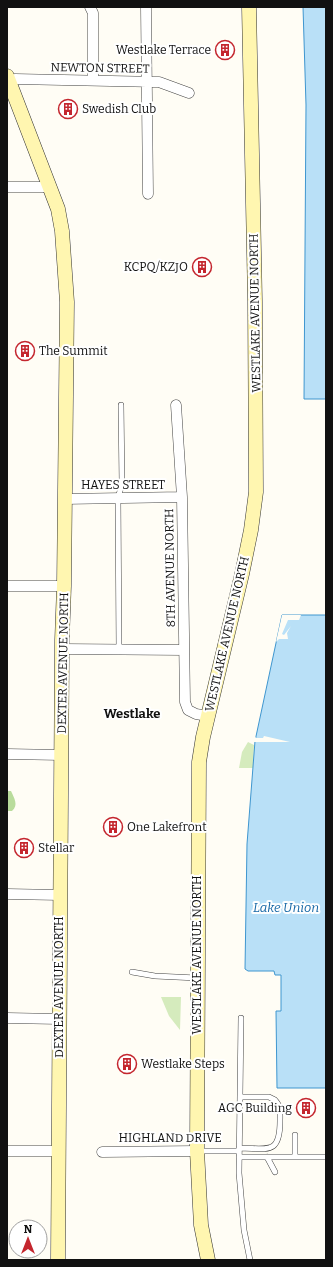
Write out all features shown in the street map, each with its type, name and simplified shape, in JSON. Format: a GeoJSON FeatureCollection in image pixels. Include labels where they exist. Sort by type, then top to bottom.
{"type":"FeatureCollection","features":[{"type":"Feature","properties":{"kind":"main road","name":"WESTLAKE AVENUE NORTH"},"geometry":{"type":"LineString","coordinates":[[208,1260],[201,1226],[197,1151],[197,978],[200,762],[208,716],[242,574],[251,530],[256,492],[255,301],[250,7]]}},
{"type":"Feature","properties":{"kind":"main road","name":"DEXTER AVENUE NORTH"},"geometry":{"type":"LineString","coordinates":[[8,80],[58,209],[62,231],[67,302],[61,755],[58,1260]]}},
{"type":"Feature","properties":{"kind":"street"},"geometry":{"type":"LineString","coordinates":[[90,7],[93,13],[93,80]]}},
{"type":"Feature","properties":{"kind":"street"},"geometry":{"type":"LineString","coordinates":[[146,7],[148,194]]}},
{"type":"Feature","properties":{"kind":"street","name":"NEWTON STREET"},"geometry":{"type":"LineString","coordinates":[[8,80],[147,81],[159,82],[189,93]]}},
{"type":"Feature","properties":{"kind":"street"},"geometry":{"type":"LineString","coordinates":[[7,187],[50,187]]}},
{"type":"Feature","properties":{"kind":"street","name":"8TH AVENUE NORTH"},"geometry":{"type":"LineString","coordinates":[[176,405],[182,497],[185,702],[188,710],[196,714],[208,716]]}},
{"type":"Feature","properties":{"kind":"street","name":"HAYES STREET"},"geometry":{"type":"LineString","coordinates":[[64,499],[182,497]]}},
{"type":"Feature","properties":{"kind":"street"},"geometry":{"type":"LineString","coordinates":[[7,586],[64,586]]}},
{"type":"Feature","properties":{"kind":"street"},"geometry":{"type":"LineString","coordinates":[[62,650],[184,650]]}},
{"type":"Feature","properties":{"kind":"street"},"geometry":{"type":"LineString","coordinates":[[7,754],[61,755]]}},
{"type":"Feature","properties":{"kind":"street"},"geometry":{"type":"LineString","coordinates":[[7,894],[60,895]]}},
{"type":"Feature","properties":{"kind":"street"},"geometry":{"type":"LineString","coordinates":[[7,1018],[59,1019]]}},
{"type":"Feature","properties":{"kind":"street"},"geometry":{"type":"LineString","coordinates":[[7,1151],[58,1151]]}},
{"type":"Feature","properties":{"kind":"street","name":"HIGHLAND DRIVE"},"geometry":{"type":"LineString","coordinates":[[102,1152],[197,1151]]}},
{"type":"Feature","properties":{"kind":"lane"},"geometry":{"type":"LineString","coordinates":[[119,650],[118,498],[122,484],[121,405]]}},
{"type":"Feature","properties":{"kind":"lane"},"geometry":{"type":"LineString","coordinates":[[132,972],[155,976],[197,978]]}},
{"type":"Feature","properties":{"kind":"lane"},"geometry":{"type":"LineString","coordinates":[[241,1018],[239,1173],[244,1230],[250,1260]]}},
{"type":"Feature","properties":{"kind":"lane"},"geometry":{"type":"LineString","coordinates":[[239,1152],[270,1148],[277,1143],[280,1135],[280,1110],[276,1100],[269,1097],[241,1097]]}},
{"type":"Feature","properties":{"kind":"lane"},"geometry":{"type":"LineString","coordinates":[[295,1135],[295,1157]]}},
{"type":"Feature","properties":{"kind":"lane","name":"HIGHLAND DRIVE"},"geometry":{"type":"LineString","coordinates":[[197,1151],[239,1152]]}},
{"type":"Feature","properties":{"kind":"lane"},"geometry":{"type":"LineString","coordinates":[[239,1152],[267,1157],[326,1157]]}},
{"type":"Feature","properties":{"kind":"lane"},"geometry":{"type":"LineString","coordinates":[[267,1157],[275,1172]]}},
{"type":"Feature","properties":{"kind":"green space"},"geometry":{"type":"Polygon","coordinates":[[[248,742],[254,745],[253,768],[239,768],[242,752],[248,742]]]}},
{"type":"Feature","properties":{"kind":"green space"},"geometry":{"type":"Polygon","coordinates":[[[7,791],[11,791],[16,804],[12,811],[7,811],[7,791]]]}},
{"type":"Feature","properties":{"kind":"green space"},"geometry":{"type":"Polygon","coordinates":[[[161,997],[181,997],[180,1030],[169,1016],[161,997]]]}},
{"type":"Feature","properties":{"kind":"water"},"geometry":{"type":"Polygon","coordinates":[[[303,7],[326,7],[326,399],[304,399],[306,105],[303,7]]]}},
{"type":"Feature","properties":{"kind":"water","name":"Lake Union"},"geometry":{"type":"Polygon","coordinates":[[[282,615],[326,615],[326,1088],[277,1088],[276,1011],[281,1011],[281,975],[275,975],[274,971],[248,971],[245,969],[247,844],[255,741],[282,615]]]}},
{"type":"Feature","properties":{"kind":"pier"},"geometry":{"type":"Polygon","coordinates":[[[282,615],[301,615],[299,620],[288,620],[282,634],[284,635],[291,626],[287,633],[288,639],[279,639],[276,642],[282,615]]]}},
{"type":"Feature","properties":{"kind":"pier"},"geometry":{"type":"Polygon","coordinates":[[[254,735],[256,738],[263,738],[264,736],[290,742],[253,742],[254,735]]]}},
{"type":"Feature","properties":{"kind":"place","name":"Westlake Terrace"},"geometry":{"type":"Point","coordinates":[225,50]}},
{"type":"Feature","properties":{"kind":"place","name":"Swedish Club"},"geometry":{"type":"Point","coordinates":[68,109]}},
{"type":"Feature","properties":{"kind":"place","name":"KCPQ/KZJO"},"geometry":{"type":"Point","coordinates":[202,267]}},
{"type":"Feature","properties":{"kind":"place","name":"The Summit"},"geometry":{"type":"Point","coordinates":[25,351]}},
{"type":"Feature","properties":{"kind":"place","name":"One Lakefront"},"geometry":{"type":"Point","coordinates":[113,827]}},
{"type":"Feature","properties":{"kind":"place","name":"Stellar"},"geometry":{"type":"Point","coordinates":[24,848]}},
{"type":"Feature","properties":{"kind":"place","name":"Westlake Steps"},"geometry":{"type":"Point","coordinates":[127,1064]}},
{"type":"Feature","properties":{"kind":"place","name":"AGC Building"},"geometry":{"type":"Point","coordinates":[306,1108]}},
{"type":"Feature","properties":{"kind":"district","name":"Westlake"},"geometry":{"type":"Point","coordinates":[132,713]}}]}
